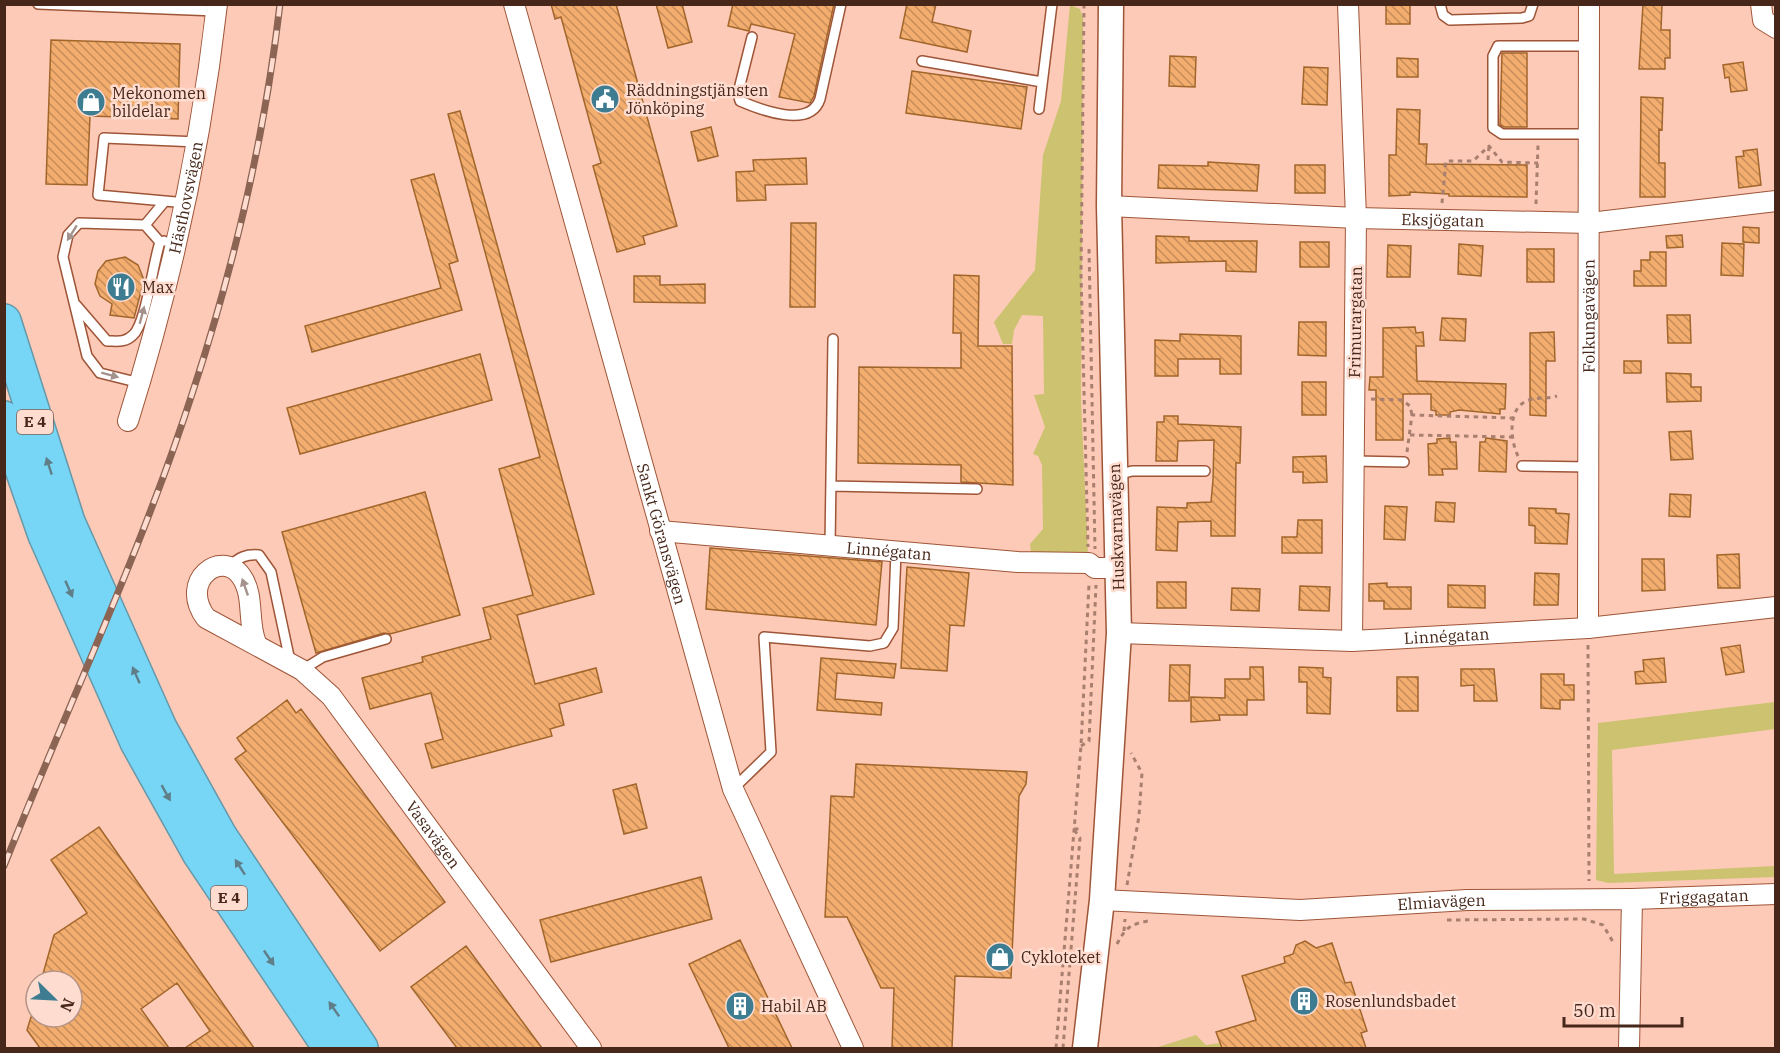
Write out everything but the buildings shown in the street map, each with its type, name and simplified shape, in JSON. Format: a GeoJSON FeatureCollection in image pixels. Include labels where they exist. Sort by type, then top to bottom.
{"type":"FeatureCollection","features":[{"type":"Feature","properties":{"kind":"highway","name":"E 4"},"geometry":{"type":"LineString","coordinates":[[4,321],[68,522],[160,728],[220,836],[361,1048]]}},
{"type":"Feature","properties":{"kind":"highway","name":"E 4"},"geometry":{"type":"LineString","coordinates":[[4,418],[45,535],[137,742],[199,853],[330,1048]]}},
{"type":"Feature","properties":{"kind":"street","name":"Sankt Göransvägen"},"geometry":{"type":"LineString","coordinates":[[514,4],[733,789],[853,1048]]}},
{"type":"Feature","properties":{"kind":"street","name":"Huskvarnavägen"},"geometry":{"type":"LineString","coordinates":[[1085,1048],[1102,900],[1119,633],[1100,567],[1114,475],[1109,206],[1111,4]]}},
{"type":"Feature","properties":{"kind":"street","name":"Frimurargatan"},"geometry":{"type":"LineString","coordinates":[[1348,4],[1356,218],[1352,641]]}},
{"type":"Feature","properties":{"kind":"street","name":"Folkungavägen"},"geometry":{"type":"LineString","coordinates":[[1588,628],[1589,4]]}},
{"type":"Feature","properties":{"kind":"street"},"geometry":{"type":"LineString","coordinates":[[1761,4],[1763,20],[1776,28]]}},
{"type":"Feature","properties":{"kind":"street","name":"Hästhovsvägen"},"geometry":{"type":"LineString","coordinates":[[128,421],[140,383],[169,240],[187,203],[198,142],[216,8]]}},
{"type":"Feature","properties":{"kind":"street","name":"Eksjögatan"},"geometry":{"type":"LineString","coordinates":[[1109,206],[1356,218],[1441,218],[1590,223],[1776,201]]}},
{"type":"Feature","properties":{"kind":"street","name":"Linnégatan"},"geometry":{"type":"LineString","coordinates":[[660,531],[1100,567]]}},
{"type":"Feature","properties":{"kind":"street","name":"Vasavägen"},"geometry":{"type":"LineString","coordinates":[[229,567],[215,566],[200,578],[195,593],[197,605],[206,618],[256,643],[296,667],[331,696],[591,1048]]}},
{"type":"Feature","properties":{"kind":"street"},"geometry":{"type":"LineString","coordinates":[[229,567],[241,575],[248,591],[250,630],[256,643]]}},
{"type":"Feature","properties":{"kind":"street","name":"Linnégatan"},"geometry":{"type":"LineString","coordinates":[[1119,633],[1352,641],[1588,628],[1776,607]]}},
{"type":"Feature","properties":{"kind":"street","name":"Friggagatan"},"geometry":{"type":"LineString","coordinates":[[1632,899],[1776,894]]}},
{"type":"Feature","properties":{"kind":"street"},"geometry":{"type":"LineString","coordinates":[[1629,1048],[1632,899]]}},
{"type":"Feature","properties":{"kind":"street","name":"Elmiavägen"},"geometry":{"type":"LineString","coordinates":[[1102,900],[1300,910],[1467,900],[1632,899]]}},
{"type":"Feature","properties":{"kind":"lane"},"geometry":{"type":"LineString","coordinates":[[38,4],[216,8]]}},
{"type":"Feature","properties":{"kind":"lane"},"geometry":{"type":"LineString","coordinates":[[752,37],[738,93],[740,101],[796,116],[807,114],[818,105],[841,4]]}},
{"type":"Feature","properties":{"kind":"lane"},"geometry":{"type":"LineString","coordinates":[[1039,109],[1052,4]]}},
{"type":"Feature","properties":{"kind":"lane"},"geometry":{"type":"LineString","coordinates":[[1440,4],[1443,15],[1450,20],[1522,18],[1529,16],[1533,4]]}},
{"type":"Feature","properties":{"kind":"lane"},"geometry":{"type":"LineString","coordinates":[[1590,46],[1498,46],[1494,50],[1493,123],[1497,131],[1502,134],[1590,134]]}},
{"type":"Feature","properties":{"kind":"lane"},"geometry":{"type":"LineString","coordinates":[[922,61],[1042,82]]}},
{"type":"Feature","properties":{"kind":"lane"},"geometry":{"type":"LineString","coordinates":[[187,203],[98,195],[104,138],[198,142]]}},
{"type":"Feature","properties":{"kind":"lane"},"geometry":{"type":"LineString","coordinates":[[145,225],[165,201]]}},
{"type":"Feature","properties":{"kind":"lane"},"geometry":{"type":"LineString","coordinates":[[74,303],[107,341],[123,342],[134,335],[140,324],[169,240],[145,225],[79,223],[68,235],[63,257],[74,303],[87,356],[100,373],[140,383]]}},
{"type":"Feature","properties":{"kind":"lane"},"geometry":{"type":"LineString","coordinates":[[830,546],[833,339]]}},
{"type":"Feature","properties":{"kind":"lane"},"geometry":{"type":"LineString","coordinates":[[1354,461],[1404,462]]}},
{"type":"Feature","properties":{"kind":"lane"},"geometry":{"type":"LineString","coordinates":[[1522,465],[1590,467]]}},
{"type":"Feature","properties":{"kind":"lane"},"geometry":{"type":"LineString","coordinates":[[1114,475],[1132,471],[1205,471]]}},
{"type":"Feature","properties":{"kind":"lane"},"geometry":{"type":"LineString","coordinates":[[831,486],[977,489]]}},
{"type":"Feature","properties":{"kind":"lane"},"geometry":{"type":"LineString","coordinates":[[733,789],[771,752],[764,637],[870,645],[884,643],[893,628],[897,552]]}},
{"type":"Feature","properties":{"kind":"lane"},"geometry":{"type":"LineString","coordinates":[[229,567],[237,559],[247,554],[260,555],[271,572],[296,667],[386,639]]}},
{"type":"Feature","properties":{"kind":"path"},"geometry":{"type":"LineString","coordinates":[[1056,1048],[1088,648],[1100,567],[1081,274],[1084,4]]}},
{"type":"Feature","properties":{"kind":"path"},"geometry":{"type":"LineString","coordinates":[[1090,18],[1090,42]]}},
{"type":"Feature","properties":{"kind":"path"},"geometry":{"type":"LineString","coordinates":[[1441,218],[1446,161],[1473,161],[1489,146],[1497,131]]}},
{"type":"Feature","properties":{"kind":"path"},"geometry":{"type":"LineString","coordinates":[[1536,221],[1538,134]]}},
{"type":"Feature","properties":{"kind":"path"},"geometry":{"type":"LineString","coordinates":[[1488,160],[1489,146]]}},
{"type":"Feature","properties":{"kind":"path"},"geometry":{"type":"LineString","coordinates":[[1489,146],[1502,162],[1538,163]]}},
{"type":"Feature","properties":{"kind":"path"},"geometry":{"type":"LineString","coordinates":[[1081,746],[1089,741],[1100,567],[1089,244]]}},
{"type":"Feature","properties":{"kind":"path"},"geometry":{"type":"LineString","coordinates":[[1522,465],[1514,448],[1513,418],[1522,404],[1557,396]]}},
{"type":"Feature","properties":{"kind":"path"},"geometry":{"type":"LineString","coordinates":[[1354,399],[1401,400],[1410,406],[1412,415],[1410,435],[1404,462]]}},
{"type":"Feature","properties":{"kind":"path"},"geometry":{"type":"LineString","coordinates":[[1412,415],[1513,418]]}},
{"type":"Feature","properties":{"kind":"path"},"geometry":{"type":"LineString","coordinates":[[1410,435],[1513,437]]}},
{"type":"Feature","properties":{"kind":"path"},"geometry":{"type":"LineString","coordinates":[[1588,628],[1588,920]]}},
{"type":"Feature","properties":{"kind":"path"},"geometry":{"type":"LineString","coordinates":[[1081,746],[1088,750]]}},
{"type":"Feature","properties":{"kind":"path"},"geometry":{"type":"LineString","coordinates":[[1074,829],[1082,829]]}},
{"type":"Feature","properties":{"kind":"path"},"geometry":{"type":"LineString","coordinates":[[1063,1048],[1080,838],[1074,829]]}},
{"type":"Feature","properties":{"kind":"shaded area"},"geometry":{"type":"Polygon","coordinates":[[[1070,5],[1080,9],[1083,18],[1081,401],[1088,555],[1031,552],[1030,544],[1043,529],[1042,465],[1038,456],[1033,454],[1045,427],[1034,395],[1044,394],[1043,316],[1022,315],[1014,330],[1012,344],[1003,344],[994,322],[1035,270],[1043,155],[1061,101],[1070,5]]]}},
{"type":"Feature","properties":{"kind":"shaded area"},"geometry":{"type":"Polygon","coordinates":[[[1775,702],[1775,729],[1612,750],[1614,874],[1775,866],[1775,877],[1608,883],[1596,880],[1598,723],[1775,702]]]}},
{"type":"Feature","properties":{"kind":"shaded area"},"geometry":{"type":"Polygon","coordinates":[[[1196,1035],[1206,1045],[1220,1043],[1222,1048],[1155,1048],[1196,1035]]]}},
{"type":"Feature","properties":{"kind":"railway"},"geometry":{"type":"LineString","coordinates":[[4,866],[127,571],[173,451],[193,391],[222,296],[246,200],[266,102],[280,4]]}},
{"type":"Feature","properties":{"kind":"place","name":"Räddningstjänsten Jönköping"},"geometry":{"type":"Point","coordinates":[605,99]}},
{"type":"Feature","properties":{"kind":"place","name":"Mekonomen bildelar"},"geometry":{"type":"Point","coordinates":[91,102]}},
{"type":"Feature","properties":{"kind":"place","name":"Max"},"geometry":{"type":"Point","coordinates":[121,287]}},
{"type":"Feature","properties":{"kind":"place","name":"Cykloteket"},"geometry":{"type":"Point","coordinates":[1000,957]}},
{"type":"Feature","properties":{"kind":"place","name":"Rosenlundsbadet"},"geometry":{"type":"Point","coordinates":[1304,1001]}},
{"type":"Feature","properties":{"kind":"place","name":"Habil AB"},"geometry":{"type":"Point","coordinates":[740,1006]}}]}
